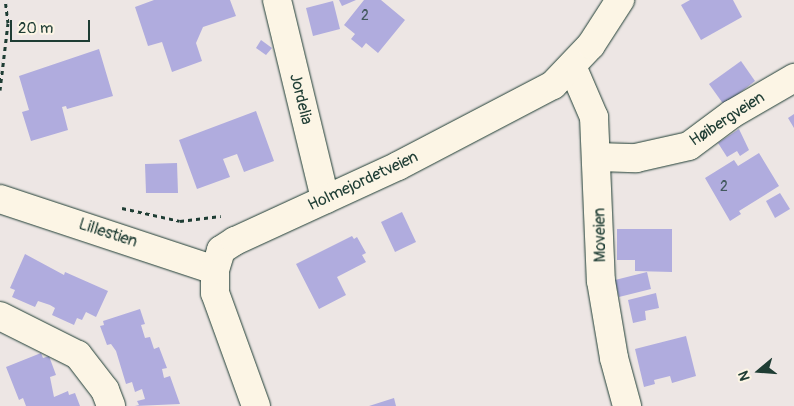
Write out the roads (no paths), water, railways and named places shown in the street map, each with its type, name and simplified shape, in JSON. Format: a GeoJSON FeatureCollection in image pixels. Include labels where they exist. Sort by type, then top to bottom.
{"type":"FeatureCollection","features":[{"type":"Feature","properties":{"kind":"street","name":"Jordelia"},"geometry":{"type":"LineString","coordinates":[[276,0],[325,199]]}},
{"type":"Feature","properties":{"kind":"street","name":"Holmejordetveien"},"geometry":{"type":"LineString","coordinates":[[256,406],[215,293],[215,270],[221,250],[235,241],[398,166],[552,85],[572,66],[618,1]]}},
{"type":"Feature","properties":{"kind":"street","name":"Moveien"},"geometry":{"type":"LineString","coordinates":[[572,66],[594,117],[598,157],[601,281],[614,358],[627,406]]}},
{"type":"Feature","properties":{"kind":"street","name":"Høibergveien"},"geometry":{"type":"LineString","coordinates":[[598,157],[636,158],[689,146],[732,114],[794,78]]}},
{"type":"Feature","properties":{"kind":"street","name":"Lillestien"},"geometry":{"type":"LineString","coordinates":[[0,199],[215,270]]}},
{"type":"Feature","properties":{"kind":"street"},"geometry":{"type":"LineString","coordinates":[[0,316],[78,355],[105,390],[111,406]]}}]}
